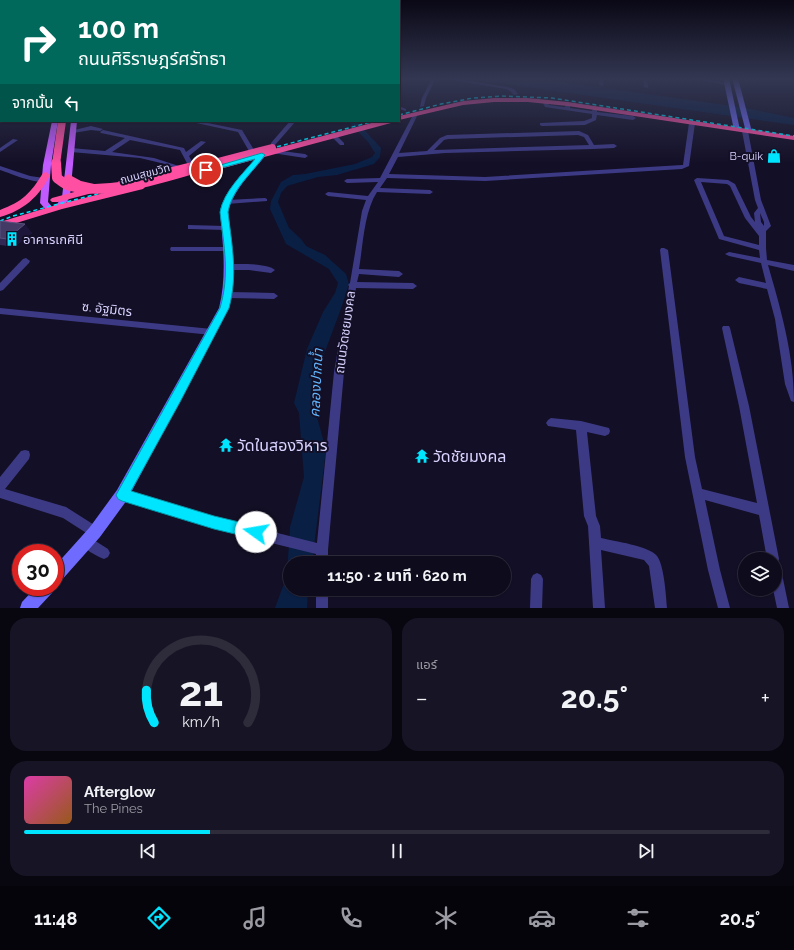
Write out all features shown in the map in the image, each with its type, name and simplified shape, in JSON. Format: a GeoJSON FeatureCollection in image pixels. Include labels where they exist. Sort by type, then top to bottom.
{"type":"FeatureCollection","features":[{"type":"Feature","properties":{"kind":"highway"},"geometry":{"type":"LineString","coordinates":[[401,109],[419,106]]}},
{"type":"Feature","properties":{"kind":"highway"},"geometry":{"type":"LineString","coordinates":[[400,118],[443,106]]}},
{"type":"Feature","properties":{"kind":"highway"},"geometry":{"type":"LineString","coordinates":[[570,106],[692,123],[742,125],[794,138]]}},
{"type":"Feature","properties":{"kind":"highway"},"geometry":{"type":"LineString","coordinates":[[621,106],[794,132]]}},
{"type":"Feature","properties":{"kind":"highway"},"geometry":{"type":"LineString","coordinates":[[62,122],[55,172],[59,180],[80,188],[111,188],[143,182],[273,148]]}},
{"type":"Feature","properties":{"kind":"highway","name":"ถนนสุขุมวิท"},"geometry":{"type":"LineString","coordinates":[[0,215],[51,207],[66,197],[100,193],[118,184],[251,150],[273,148],[324,138],[360,122]]}},
{"type":"Feature","properties":{"kind":"highway","name":"ถนนสุขุมวิท"},"geometry":{"type":"LineString","coordinates":[[0,225],[51,207],[100,193],[262,155],[273,148],[384,122]]}},
{"type":"Feature","properties":{"kind":"highway"},"geometry":{"type":"LineString","coordinates":[[68,177],[84,185],[118,184]]}},
{"type":"Feature","properties":{"kind":"highway"},"geometry":{"type":"LineString","coordinates":[[0,215],[30,198],[37,192],[45,178]]}},
{"type":"Feature","properties":{"kind":"main road"},"geometry":{"type":"LineString","coordinates":[[55,122],[45,178],[51,207],[66,197],[74,122]]}},
{"type":"Feature","properties":{"kind":"main road"},"geometry":{"type":"LineString","coordinates":[[48,163],[58,165],[70,160]]}},
{"type":"Feature","properties":{"kind":"street"},"geometry":{"type":"LineString","coordinates":[[732,106],[742,125]]}},
{"type":"Feature","properties":{"kind":"street"},"geometry":{"type":"LineString","coordinates":[[743,106],[742,125],[760,209],[766,216],[768,226],[763,232],[762,248],[764,262],[779,319],[794,396]]}},
{"type":"Feature","properties":{"kind":"street"},"geometry":{"type":"LineString","coordinates":[[542,124],[585,123],[594,119],[596,111],[633,118]]}},
{"type":"Feature","properties":{"kind":"street","name":"ถนนวัดชยมงคล"},"geometry":{"type":"LineString","coordinates":[[320,556],[318,549],[339,372],[365,211],[370,198],[384,178],[416,114]]}},
{"type":"Feature","properties":{"kind":"street"},"geometry":{"type":"LineString","coordinates":[[200,122],[240,131],[251,150]]}},
{"type":"Feature","properties":{"kind":"street"},"geometry":{"type":"LineString","coordinates":[[292,122],[273,148],[305,156]]}},
{"type":"Feature","properties":{"kind":"street"},"geometry":{"type":"LineString","coordinates":[[347,181],[384,178],[485,179],[677,168],[686,166],[692,123]]}},
{"type":"Feature","properties":{"kind":"street"},"geometry":{"type":"LineString","coordinates":[[73,131],[91,128],[129,138],[177,147],[182,149],[191,165]]}},
{"type":"Feature","properties":{"kind":"street"},"geometry":{"type":"LineString","coordinates":[[337,133],[342,144]]}},
{"type":"Feature","properties":{"kind":"street"},"geometry":{"type":"LineString","coordinates":[[428,153],[442,138],[447,137],[579,133],[586,136],[592,147]]}},
{"type":"Feature","properties":{"kind":"street"},"geometry":{"type":"LineString","coordinates":[[105,154],[129,138]]}},
{"type":"Feature","properties":{"kind":"street"},"geometry":{"type":"LineString","coordinates":[[0,150],[15,140]]}},
{"type":"Feature","properties":{"kind":"street"},"geometry":{"type":"LineString","coordinates":[[186,155],[203,142]]}},
{"type":"Feature","properties":{"kind":"street"},"geometry":{"type":"LineString","coordinates":[[396,155],[445,151],[614,146]]}},
{"type":"Feature","properties":{"kind":"street"},"geometry":{"type":"LineString","coordinates":[[71,150],[154,160],[180,168]]}},
{"type":"Feature","properties":{"kind":"street"},"geometry":{"type":"LineString","coordinates":[[64,567],[95,532],[122,495],[224,308],[228,295],[230,268],[224,212],[236,184],[262,155]]}},
{"type":"Feature","properties":{"kind":"street"},"geometry":{"type":"LineString","coordinates":[[0,168],[29,178],[45,178]]}},
{"type":"Feature","properties":{"kind":"street"},"geometry":{"type":"LineString","coordinates":[[762,248],[721,237],[697,180],[728,182],[733,185],[748,218],[763,232]]}},
{"type":"Feature","properties":{"kind":"street"},"geometry":{"type":"LineString","coordinates":[[375,190],[430,192]]}},
{"type":"Feature","properties":{"kind":"street"},"geometry":{"type":"LineString","coordinates":[[328,194],[370,198]]}},
{"type":"Feature","properties":{"kind":"street"},"geometry":{"type":"LineString","coordinates":[[227,202],[265,200]]}},
{"type":"Feature","properties":{"kind":"street"},"geometry":{"type":"LineString","coordinates":[[190,227],[225,228]]}},
{"type":"Feature","properties":{"kind":"street"},"geometry":{"type":"LineString","coordinates":[[174,249],[228,249]]}},
{"type":"Feature","properties":{"kind":"street"},"geometry":{"type":"LineString","coordinates":[[664,250],[690,457],[714,570],[724,608]]}},
{"type":"Feature","properties":{"kind":"street"},"geometry":{"type":"LineString","coordinates":[[729,254],[794,268]]}},
{"type":"Feature","properties":{"kind":"street"},"geometry":{"type":"LineString","coordinates":[[0,288],[26,261]]}},
{"type":"Feature","properties":{"kind":"street"},"geometry":{"type":"LineString","coordinates":[[230,268],[249,267],[271,270]]}},
{"type":"Feature","properties":{"kind":"street"},"geometry":{"type":"LineString","coordinates":[[355,271],[399,274]]}},
{"type":"Feature","properties":{"kind":"street"},"geometry":{"type":"LineString","coordinates":[[739,280],[771,287]]}},
{"type":"Feature","properties":{"kind":"street"},"geometry":{"type":"LineString","coordinates":[[352,285],[412,286]]}},
{"type":"Feature","properties":{"kind":"street"},"geometry":{"type":"LineString","coordinates":[[228,295],[274,296]]}},
{"type":"Feature","properties":{"kind":"street","name":"ซ. อัฐมิตร"},"geometry":{"type":"LineString","coordinates":[[0,311],[212,332]]}},
{"type":"Feature","properties":{"kind":"street"},"geometry":{"type":"LineString","coordinates":[[726,328],[744,406],[772,552]]}},
{"type":"Feature","properties":{"kind":"street"},"geometry":{"type":"LineString","coordinates":[[551,423],[581,426],[605,431]]}},
{"type":"Feature","properties":{"kind":"street"},"geometry":{"type":"LineString","coordinates":[[581,426],[589,508],[594,526],[599,608]]}},
{"type":"Feature","properties":{"kind":"street"},"geometry":{"type":"LineString","coordinates":[[0,486],[25,456]]}},
{"type":"Feature","properties":{"kind":"street"},"geometry":{"type":"LineString","coordinates":[[0,493],[66,513],[95,532]]}},
{"type":"Feature","properties":{"kind":"street"},"geometry":{"type":"LineString","coordinates":[[698,493],[764,511]]}},
{"type":"Feature","properties":{"kind":"street"},"geometry":{"type":"LineString","coordinates":[[122,495],[214,523],[283,539],[318,549]]}},
{"type":"Feature","properties":{"kind":"street"},"geometry":{"type":"LineString","coordinates":[[86,541],[104,553]]}},
{"type":"Feature","properties":{"kind":"street"},"geometry":{"type":"LineString","coordinates":[[594,542],[647,555],[652,559],[655,564],[661,608]]}},
{"type":"Feature","properties":{"kind":"street"},"geometry":{"type":"LineString","coordinates":[[536,608],[537,579]]}},
{"type":"Feature","properties":{"kind":"street"},"geometry":{"type":"LineString","coordinates":[[28,608],[38,596]]}},
{"type":"Feature","properties":{"kind":"street"},"geometry":{"type":"LineString","coordinates":[[322,596],[322,608]]}},
{"type":"Feature","properties":{"kind":"street"},"geometry":{"type":"LineString","coordinates":[[781,596],[783,608]]}},
{"type":"Feature","properties":{"kind":"water"},"geometry":{"type":"Polygon","coordinates":[[[664,106],[734,106],[746,108],[794,118],[794,125],[664,106]]]}},
{"type":"Feature","properties":{"kind":"water","name":"คลองปากน้ำ"},"geometry":{"type":"Polygon","coordinates":[[[349,122],[357,122],[381,148],[380,157],[374,164],[337,175],[318,177],[287,186],[281,193],[278,202],[289,228],[306,246],[325,255],[346,274],[349,284],[320,365],[317,417],[326,450],[313,556],[288,556],[290,527],[304,477],[299,413],[294,403],[307,349],[323,312],[335,293],[338,283],[329,269],[286,244],[270,209],[271,201],[281,182],[293,175],[355,164],[372,157],[375,153],[368,142],[349,122]]]}},
{"type":"Feature","properties":{"kind":"water"},"geometry":{"type":"Polygon","coordinates":[[[283,586],[283,596],[308,596],[307,608],[275,608],[283,586]]]}},
{"type":"Feature","properties":{"kind":"building"},"geometry":{"type":"Polygon","coordinates":[[[0,221],[25,224],[7,239],[0,238],[0,221]]]}},
{"type":"Feature","properties":{"kind":"railway"},"geometry":{"type":"LineString","coordinates":[[400,115],[432,106]]}},
{"type":"Feature","properties":{"kind":"railway"},"geometry":{"type":"LineString","coordinates":[[605,106],[794,136]]}},
{"type":"Feature","properties":{"kind":"railway"},"geometry":{"type":"LineString","coordinates":[[0,221],[13,216],[371,122]]}},
{"type":"Feature","properties":{"kind":"place","name":"B-quik"},"geometry":{"type":"Point","coordinates":[774,156]}},
{"type":"Feature","properties":{"kind":"place","name":"อาคารเกศินี"},"geometry":{"type":"Point","coordinates":[12,239]}},
{"type":"Feature","properties":{"kind":"place","name":"วัดในสองวิหาร"},"geometry":{"type":"Point","coordinates":[226,445]}},
{"type":"Feature","properties":{"kind":"place","name":"วัดชัยมงคล"},"geometry":{"type":"Point","coordinates":[422,456]}},
{"type":"Feature","properties":{"kind":"route"},"geometry":{"type":"LineString","coordinates":[[206,170],[262,155],[236,184],[227,199],[225,206],[225,228],[231,275],[229,292],[224,308],[122,495],[214,523],[256,532]]}}]}
